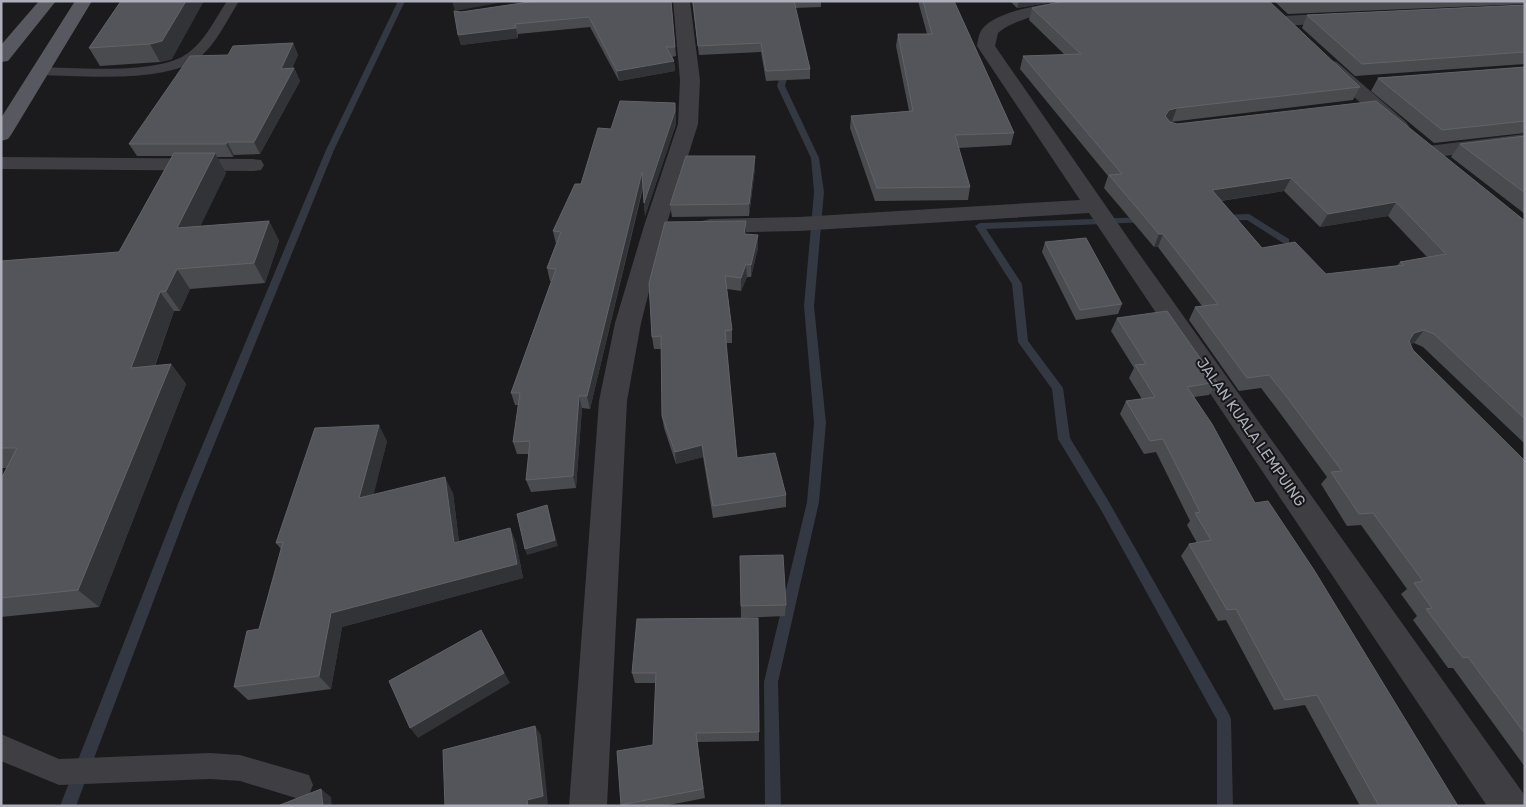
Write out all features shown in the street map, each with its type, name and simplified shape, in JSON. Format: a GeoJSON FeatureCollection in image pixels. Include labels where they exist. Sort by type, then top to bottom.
{"type":"FeatureCollection","features":[{"type":"Feature","properties":{"kind":"main road"},"geometry":{"type":"LineString","coordinates":[[1,57],[48,1]]}},
{"type":"Feature","properties":{"kind":"main road"},"geometry":{"type":"LineString","coordinates":[[1,135],[84,1]]}},
{"type":"Feature","properties":{"kind":"street"},"geometry":{"type":"LineString","coordinates":[[588,806],[614,401],[628,323],[674,226],[688,124],[690,80],[681,1]]}},
{"type":"Feature","properties":{"kind":"street","name":"JALAN KUALA LEMPUING"},"geometry":{"type":"LineString","coordinates":[[1106,1],[1008,20],[990,32],[986,46],[1510,806]]}},
{"type":"Feature","properties":{"kind":"street"},"geometry":{"type":"LineString","coordinates":[[1360,18],[1276,14],[1349,84],[1451,170]]}},
{"type":"Feature","properties":{"kind":"street"},"geometry":{"type":"LineString","coordinates":[[1349,84],[1379,82]]}},
{"type":"Feature","properties":{"kind":"street"},"geometry":{"type":"LineString","coordinates":[[1346,109],[1374,105]]}},
{"type":"Feature","properties":{"kind":"street"},"geometry":{"type":"LineString","coordinates":[[1428,152],[1525,140]]}},
{"type":"Feature","properties":{"kind":"street"},"geometry":{"type":"LineString","coordinates":[[1,163],[253,165]]}},
{"type":"Feature","properties":{"kind":"street"},"geometry":{"type":"LineString","coordinates":[[674,226],[799,224],[1098,210]]}},
{"type":"Feature","properties":{"kind":"lane"},"geometry":{"type":"LineString","coordinates":[[41,72],[109,72],[175,64],[190,58],[201,48],[233,1]]}},
{"type":"Feature","properties":{"kind":"lane"},"geometry":{"type":"LineString","coordinates":[[1,747],[59,772],[210,766],[240,768],[299,785]]}},
{"type":"Feature","properties":{"kind":"building"},"geometry":{"type":"Polygon","coordinates":[[[121,1],[186,1],[162,41],[150,44],[89,48],[121,1]]]}},
{"type":"Feature","properties":{"kind":"building"},"geometry":{"type":"Polygon","coordinates":[[[536,1],[671,1],[675,47],[666,47],[674,61],[617,71],[589,17],[515,24],[516,28],[458,35],[454,11],[461,12],[536,1]]]}},
{"type":"Feature","properties":{"kind":"building"},"geometry":{"type":"Polygon","coordinates":[[[693,1],[794,1],[810,69],[766,71],[761,43],[698,46],[693,1]]]}},
{"type":"Feature","properties":{"kind":"building"},"geometry":{"type":"Polygon","coordinates":[[[923,1],[954,1],[1014,133],[955,135],[970,187],[877,188],[851,116],[913,111],[898,34],[932,34],[923,1]]]}},
{"type":"Feature","properties":{"kind":"building"},"geometry":{"type":"Polygon","coordinates":[[[1064,1],[1269,1],[1360,87],[1177,108],[1169,110],[1165,116],[1170,122],[1177,124],[1376,101],[1525,221],[1525,419],[1434,334],[1424,330],[1414,333],[1409,341],[1413,350],[1525,461],[1525,734],[1468,657],[1463,658],[1426,609],[1432,608],[1414,583],[1423,581],[1373,513],[1359,514],[1331,472],[1342,471],[1286,396],[1269,375],[1247,378],[1195,307],[1218,304],[1163,234],[1159,234],[1109,175],[1122,174],[1023,56],[1081,54],[1032,8],[1064,1]],[[1291,178],[1212,190],[1262,248],[1295,242],[1326,274],[1404,265],[1400,262],[1446,254],[1396,202],[1328,214],[1291,178]]]}},
{"type":"Feature","properties":{"kind":"building"},"geometry":{"type":"Polygon","coordinates":[[[1525,5],[1525,52],[1362,64],[1307,15],[1525,5]]]}},
{"type":"Feature","properties":{"kind":"building"},"geometry":{"type":"Polygon","coordinates":[[[293,43],[281,69],[294,68],[254,142],[227,142],[226,144],[129,144],[190,56],[228,55],[233,46],[293,43]]]}},
{"type":"Feature","properties":{"kind":"building"},"geometry":{"type":"Polygon","coordinates":[[[1525,67],[1525,121],[1442,130],[1378,78],[1525,67]]]}},
{"type":"Feature","properties":{"kind":"building"},"geometry":{"type":"Polygon","coordinates":[[[620,101],[675,103],[675,111],[644,203],[642,172],[587,396],[579,396],[573,476],[526,480],[530,441],[513,442],[520,393],[511,393],[556,269],[547,268],[561,232],[553,231],[575,184],[581,184],[598,128],[611,129],[620,101]]]}},
{"type":"Feature","properties":{"kind":"building"},"geometry":{"type":"Polygon","coordinates":[[[1525,136],[1525,193],[1460,144],[1525,136]]]}},
{"type":"Feature","properties":{"kind":"building"},"geometry":{"type":"Polygon","coordinates":[[[174,153],[215,153],[177,228],[269,221],[254,263],[177,269],[166,291],[160,292],[131,368],[171,364],[78,590],[1,598],[1,479],[17,448],[1,448],[1,261],[119,252],[174,153]]]}},
{"type":"Feature","properties":{"kind":"building"},"geometry":{"type":"Polygon","coordinates":[[[686,156],[755,156],[749,204],[670,205],[686,156]]]}},
{"type":"Feature","properties":{"kind":"building"},"geometry":{"type":"Polygon","coordinates":[[[746,221],[744,234],[758,235],[751,265],[746,264],[741,278],[725,276],[732,330],[725,331],[737,458],[775,453],[786,495],[713,506],[702,445],[675,452],[662,416],[661,336],[652,337],[649,283],[665,222],[746,221]]]}},
{"type":"Feature","properties":{"kind":"building"},"geometry":{"type":"Polygon","coordinates":[[[1086,238],[1122,304],[1080,310],[1045,242],[1086,238]]]}},
{"type":"Feature","properties":{"kind":"building"},"geometry":{"type":"Polygon","coordinates":[[[1167,311],[1217,382],[1187,387],[1212,424],[1255,503],[1268,501],[1314,570],[1458,806],[1379,806],[1317,695],[1285,700],[1236,609],[1227,610],[1189,544],[1211,540],[1195,513],[1200,512],[1163,439],[1150,441],[1126,401],[1155,397],[1135,365],[1146,364],[1117,318],[1167,311]]]}},
{"type":"Feature","properties":{"kind":"building"},"geometry":{"type":"Polygon","coordinates":[[[379,425],[359,498],[445,477],[454,543],[510,528],[517,564],[331,613],[319,676],[234,687],[247,631],[259,629],[283,542],[276,543],[315,428],[379,425]]]}},
{"type":"Feature","properties":{"kind":"building"},"geometry":{"type":"Polygon","coordinates":[[[547,505],[555,540],[525,549],[517,514],[547,505]]]}},
{"type":"Feature","properties":{"kind":"building"},"geometry":{"type":"Polygon","coordinates":[[[783,555],[786,605],[741,606],[740,556],[783,555]]]}},
{"type":"Feature","properties":{"kind":"building"},"geometry":{"type":"Polygon","coordinates":[[[758,618],[759,732],[696,733],[703,789],[621,805],[617,751],[653,745],[656,673],[632,673],[637,619],[758,618]]]}},
{"type":"Feature","properties":{"kind":"building"},"geometry":{"type":"Polygon","coordinates":[[[481,630],[504,673],[410,728],[389,681],[481,630]]]}},
{"type":"Feature","properties":{"kind":"building"},"geometry":{"type":"Polygon","coordinates":[[[535,726],[543,796],[527,800],[528,806],[445,806],[443,750],[535,726]]]}},
{"type":"Feature","properties":{"kind":"building"},"geometry":{"type":"Polygon","coordinates":[[[321,789],[323,806],[280,805],[321,789]]]}},
{"type":"Feature","properties":{"kind":"waterway"},"geometry":{"type":"LineString","coordinates":[[68,806],[186,499],[330,150],[402,1]]}},
{"type":"Feature","properties":{"kind":"waterway"},"geometry":{"type":"LineString","coordinates":[[773,806],[771,682],[813,502],[820,423],[809,306],[819,192],[815,158],[781,86],[786,67]]}},
{"type":"Feature","properties":{"kind":"waterway"},"geometry":{"type":"LineString","coordinates":[[1222,218],[1249,217],[1286,241]]}},
{"type":"Feature","properties":{"kind":"waterway"},"geometry":{"type":"LineString","coordinates":[[1146,220],[980,226],[1017,284],[1023,342],[1057,388],[1064,439],[1105,506],[1224,719],[1225,806]]}}]}
